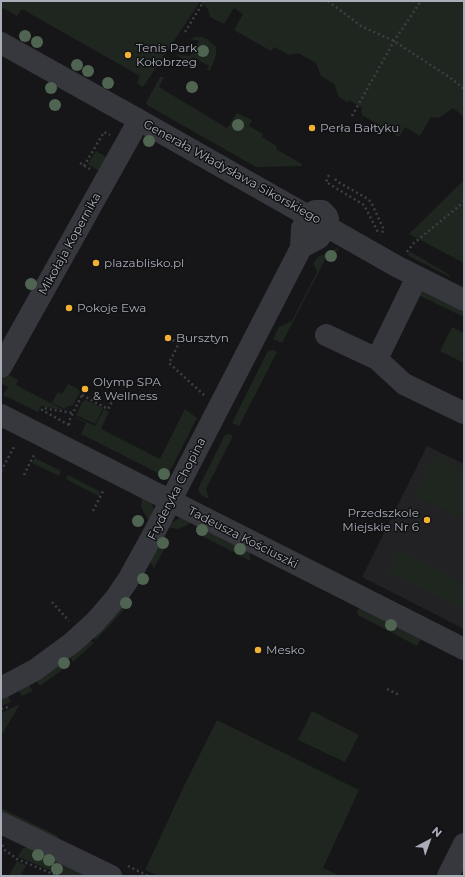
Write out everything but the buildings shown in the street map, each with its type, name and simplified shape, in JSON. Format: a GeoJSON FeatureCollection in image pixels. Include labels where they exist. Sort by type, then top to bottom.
{"type":"FeatureCollection","features":[{"type":"Feature","properties":{"kind":"street","name":"Generała Władysława Sikorskiego"},"geometry":{"type":"LineString","coordinates":[[1,44],[139,120],[417,278],[464,300]]}},
{"type":"Feature","properties":{"kind":"street","name":"Mikołaja Kopernika"},"geometry":{"type":"LineString","coordinates":[[1,367],[139,120]]}},
{"type":"Feature","properties":{"kind":"street","name":"Fryderyka Chopina"},"geometry":{"type":"LineString","coordinates":[[1,688],[22,678],[51,659],[73,642],[95,622],[115,599],[128,580],[171,501],[302,247],[319,238],[318,221]]}},
{"type":"Feature","properties":{"kind":"street"},"geometry":{"type":"LineString","coordinates":[[377,359],[417,278]]}},
{"type":"Feature","properties":{"kind":"street"},"geometry":{"type":"LineString","coordinates":[[326,335],[377,359],[404,384],[464,413]]}},
{"type":"Feature","properties":{"kind":"street","name":"Tadeusza Kościuszki"},"geometry":{"type":"LineString","coordinates":[[1,415],[464,649]]}},
{"type":"Feature","properties":{"kind":"street"},"geometry":{"type":"LineString","coordinates":[[1,823],[111,876]]}},
{"type":"Feature","properties":{"kind":"street"},"geometry":{"type":"LineString","coordinates":[[448,876],[464,844]]}},
{"type":"Feature","properties":{"kind":"path"},"geometry":{"type":"LineString","coordinates":[[185,32],[204,1]]}},
{"type":"Feature","properties":{"kind":"path"},"geometry":{"type":"LineString","coordinates":[[328,1],[361,26],[394,41],[448,76],[464,89]]}},
{"type":"Feature","properties":{"kind":"path"},"geometry":{"type":"LineString","coordinates":[[352,116],[394,41],[420,1]]}},
{"type":"Feature","properties":{"kind":"path"},"geometry":{"type":"LineString","coordinates":[[80,163],[84,166],[104,132]]}},
{"type":"Feature","properties":{"kind":"path"},"geometry":{"type":"LineString","coordinates":[[329,175],[326,182],[364,205],[383,242]]}},
{"type":"Feature","properties":{"kind":"path"},"geometry":{"type":"LineString","coordinates":[[335,179],[371,202],[384,230],[380,235]]}},
{"type":"Feature","properties":{"kind":"path"},"geometry":{"type":"LineString","coordinates":[[398,267],[404,255],[414,243],[464,201]]}},
{"type":"Feature","properties":{"kind":"path"},"geometry":{"type":"LineString","coordinates":[[168,338],[179,343],[169,363],[198,390],[208,396]]}},
{"type":"Feature","properties":{"kind":"path"},"geometry":{"type":"LineString","coordinates":[[66,431],[85,389]]}},
{"type":"Feature","properties":{"kind":"path"},"geometry":{"type":"LineString","coordinates":[[82,395],[108,409],[113,400]]}},
{"type":"Feature","properties":{"kind":"path"},"geometry":{"type":"LineString","coordinates":[[69,424],[42,410],[43,408],[73,413]]}},
{"type":"Feature","properties":{"kind":"path"},"geometry":{"type":"LineString","coordinates":[[1,471],[15,445]]}},
{"type":"Feature","properties":{"kind":"path"},"geometry":{"type":"LineString","coordinates":[[24,476],[34,454]]}},
{"type":"Feature","properties":{"kind":"path"},"geometry":{"type":"LineString","coordinates":[[93,511],[104,489]]}},
{"type":"Feature","properties":{"kind":"path"},"geometry":{"type":"LineString","coordinates":[[52,602],[70,623],[75,618]]}},
{"type":"Feature","properties":{"kind":"path"},"geometry":{"type":"LineString","coordinates":[[387,689],[399,695]]}},
{"type":"Feature","properties":{"kind":"path"},"geometry":{"type":"LineString","coordinates":[[5,850],[17,859],[58,876]]}},
{"type":"Feature","properties":{"kind":"shaded area"},"geometry":{"type":"Polygon","coordinates":[[[1,1],[464,1],[464,117],[453,108],[439,118],[431,117],[420,136],[405,127],[399,137],[362,115],[362,108],[349,100],[348,103],[339,97],[334,84],[321,76],[316,63],[298,53],[289,55],[274,47],[271,51],[234,30],[243,14],[234,8],[224,24],[210,17],[208,9],[200,2],[143,87],[137,83],[140,76],[22,9],[17,16],[1,7],[1,1]]]}},
{"type":"Feature","properties":{"kind":"shaded area"},"geometry":{"type":"Polygon","coordinates":[[[195,37],[207,39],[216,47],[216,55],[210,71],[207,69],[209,66],[193,57],[190,63],[175,54],[190,56],[199,41],[190,39],[195,37]]]}},
{"type":"Feature","properties":{"kind":"shaded area"},"geometry":{"type":"Polygon","coordinates":[[[160,77],[164,77],[159,87],[227,128],[237,113],[252,120],[249,126],[263,134],[262,137],[277,146],[276,149],[302,164],[301,166],[256,167],[147,105],[146,103],[160,77]]]}},
{"type":"Feature","properties":{"kind":"shaded area"},"geometry":{"type":"Polygon","coordinates":[[[96,151],[107,157],[99,171],[88,164],[96,151]]]}},
{"type":"Feature","properties":{"kind":"shaded area"},"geometry":{"type":"Polygon","coordinates":[[[464,180],[464,263],[409,234],[464,180]]]}},
{"type":"Feature","properties":{"kind":"shaded area"},"geometry":{"type":"Polygon","coordinates":[[[337,248],[340,250],[328,254],[282,343],[273,339],[279,327],[292,321],[317,272],[313,263],[318,257],[337,248]]]}},
{"type":"Feature","properties":{"kind":"shaded area"},"geometry":{"type":"Polygon","coordinates":[[[411,252],[451,276],[450,277],[407,255],[411,252]]]}},
{"type":"Feature","properties":{"kind":"shaded area"},"geometry":{"type":"Polygon","coordinates":[[[421,290],[464,312],[464,317],[416,294],[421,290]]]}},
{"type":"Feature","properties":{"kind":"shaded area"},"geometry":{"type":"Polygon","coordinates":[[[452,327],[464,333],[464,363],[440,351],[452,327]]]}},
{"type":"Feature","properties":{"kind":"shaded area"},"geometry":{"type":"Polygon","coordinates":[[[273,350],[277,352],[239,426],[232,423],[268,351],[273,350]]]}},
{"type":"Feature","properties":{"kind":"shaded area"},"geometry":{"type":"Polygon","coordinates":[[[4,372],[18,380],[16,385],[64,410],[41,406],[38,412],[3,395],[8,387],[1,384],[1,377],[4,372]]]}},
{"type":"Feature","properties":{"kind":"shaded area"},"geometry":{"type":"Polygon","coordinates":[[[68,384],[78,389],[80,392],[73,405],[66,407],[65,409],[52,403],[58,392],[62,394],[68,384]]]}},
{"type":"Feature","properties":{"kind":"shaded area"},"geometry":{"type":"Polygon","coordinates":[[[86,400],[103,408],[95,424],[76,415],[83,401],[86,400]]]}},
{"type":"Feature","properties":{"kind":"shaded area"},"geometry":{"type":"Polygon","coordinates":[[[104,409],[109,412],[101,429],[160,459],[185,409],[197,418],[169,473],[162,475],[81,434],[86,423],[76,417],[95,426],[104,409]]]}},
{"type":"Feature","properties":{"kind":"shaded area"},"geometry":{"type":"Polygon","coordinates":[[[229,434],[233,436],[206,489],[209,499],[201,495],[198,489],[225,435],[229,434]]]}},
{"type":"Feature","properties":{"kind":"shaded area","name":"Przedszkole Miejskie Nr 6"},"geometry":{"type":"Polygon","coordinates":[[[427,446],[464,464],[464,629],[362,577],[427,446]]]}},
{"type":"Feature","properties":{"kind":"shaded area"},"geometry":{"type":"Polygon","coordinates":[[[436,454],[464,468],[464,511],[460,518],[415,496],[436,454]]]}},
{"type":"Feature","properties":{"kind":"shaded area"},"geometry":{"type":"Polygon","coordinates":[[[35,458],[61,471],[59,476],[32,463],[35,458]]]}},
{"type":"Feature","properties":{"kind":"shaded area"},"geometry":{"type":"Polygon","coordinates":[[[68,475],[101,492],[98,496],[66,479],[68,475]]]}},
{"type":"Feature","properties":{"kind":"shaded area"},"geometry":{"type":"Polygon","coordinates":[[[142,498],[152,503],[154,511],[152,521],[148,519],[141,507],[142,498]]]}},
{"type":"Feature","properties":{"kind":"shaded area"},"geometry":{"type":"Polygon","coordinates":[[[179,518],[184,518],[191,522],[178,529],[166,527],[179,518]]]}},
{"type":"Feature","properties":{"kind":"shaded area"},"geometry":{"type":"Polygon","coordinates":[[[200,524],[248,548],[251,561],[200,535],[198,530],[200,524]]]}},
{"type":"Feature","properties":{"kind":"shaded area"},"geometry":{"type":"Polygon","coordinates":[[[162,534],[167,544],[154,568],[150,563],[162,534]]]}},
{"type":"Feature","properties":{"kind":"shaded area"},"geometry":{"type":"Polygon","coordinates":[[[399,550],[464,583],[464,610],[389,572],[399,550]]]}},
{"type":"Feature","properties":{"kind":"shaded area"},"geometry":{"type":"Polygon","coordinates":[[[127,599],[131,602],[96,640],[93,637],[127,599]]]}},
{"type":"Feature","properties":{"kind":"shaded area"},"geometry":{"type":"Polygon","coordinates":[[[360,605],[421,639],[417,646],[358,615],[357,612],[360,605]]]}},
{"type":"Feature","properties":{"kind":"shaded area"},"geometry":{"type":"Polygon","coordinates":[[[90,640],[94,643],[73,662],[70,657],[90,640]]]}},
{"type":"Feature","properties":{"kind":"shaded area"},"geometry":{"type":"Polygon","coordinates":[[[66,660],[69,665],[40,686],[37,682],[37,678],[66,660]]]}},
{"type":"Feature","properties":{"kind":"shaded area"},"geometry":{"type":"Polygon","coordinates":[[[29,685],[33,691],[22,696],[19,691],[8,696],[11,702],[1,706],[1,696],[29,685]]]}},
{"type":"Feature","properties":{"kind":"shaded area"},"geometry":{"type":"Polygon","coordinates":[[[20,704],[1,736],[1,713],[20,704]]]}},
{"type":"Feature","properties":{"kind":"shaded area"},"geometry":{"type":"Polygon","coordinates":[[[312,711],[359,735],[345,762],[298,740],[312,711]]]}},
{"type":"Feature","properties":{"kind":"shaded area"},"geometry":{"type":"Polygon","coordinates":[[[217,720],[359,790],[323,868],[340,876],[159,876],[145,870],[217,720]]]}},
{"type":"Feature","properties":{"kind":"shaded area"},"geometry":{"type":"Polygon","coordinates":[[[1,808],[58,836],[57,839],[1,814],[1,808]]]}},
{"type":"Feature","properties":{"kind":"shaded area"},"geometry":{"type":"Polygon","coordinates":[[[28,847],[92,876],[65,876],[18,857],[22,849],[28,847]]]}},
{"type":"Feature","properties":{"kind":"shaded area"},"geometry":{"type":"Polygon","coordinates":[[[17,861],[26,865],[21,876],[9,876],[17,861]]]}},
{"type":"Feature","properties":{"kind":"place","name":"Tenis Park Kołobrzeg"},"geometry":{"type":"Point","coordinates":[128,55]}},
{"type":"Feature","properties":{"kind":"place","name":"Perła Bałtyku"},"geometry":{"type":"Point","coordinates":[312,128]}},
{"type":"Feature","properties":{"kind":"place","name":"plazablisko.pl"},"geometry":{"type":"Point","coordinates":[96,263]}},
{"type":"Feature","properties":{"kind":"place","name":"Pokoje Ewa"},"geometry":{"type":"Point","coordinates":[69,308]}},
{"type":"Feature","properties":{"kind":"place","name":"Bursztyn"},"geometry":{"type":"Point","coordinates":[168,338]}},
{"type":"Feature","properties":{"kind":"place","name":"Olymp SPA & Wellness"},"geometry":{"type":"Point","coordinates":[85,389]}},
{"type":"Feature","properties":{"kind":"place","name":"Przedszkole Miejskie Nr 6"},"geometry":{"type":"Point","coordinates":[427,520]}},
{"type":"Feature","properties":{"kind":"place","name":"Mesko"},"geometry":{"type":"Point","coordinates":[258,650]}}]}
